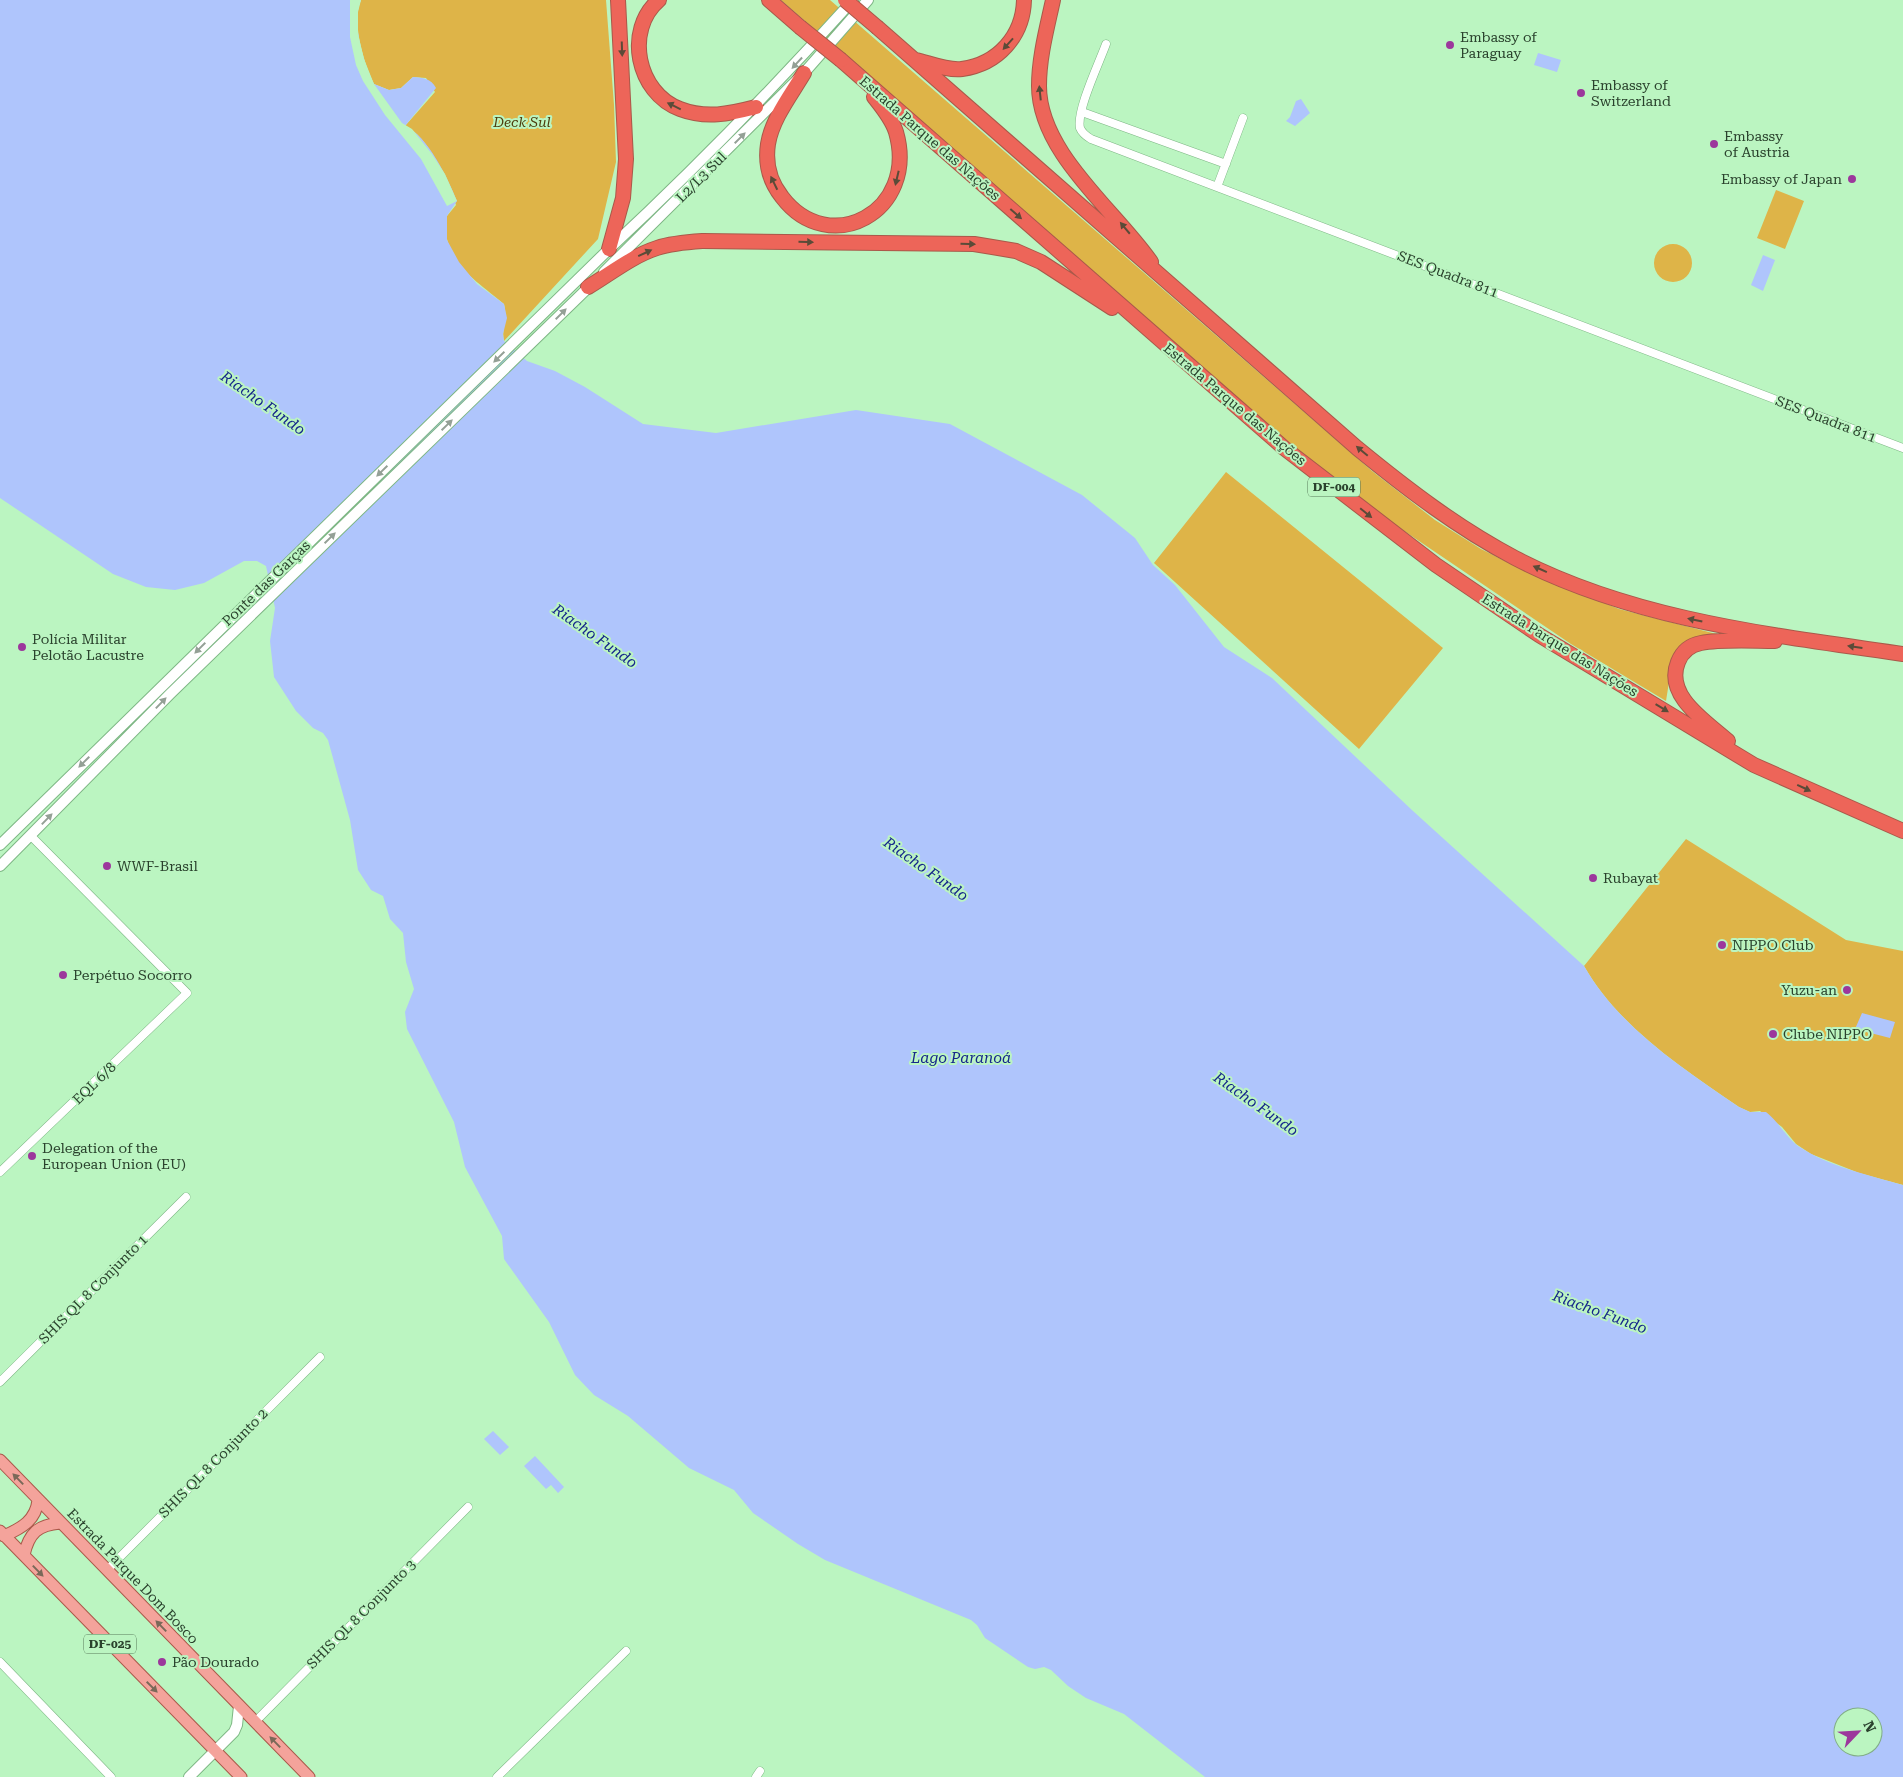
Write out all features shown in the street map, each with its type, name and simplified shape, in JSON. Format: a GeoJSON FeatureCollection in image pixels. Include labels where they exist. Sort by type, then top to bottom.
{"type":"FeatureCollection","features":[{"type":"Feature","properties":{"kind":"highway"},"geometry":{"type":"LineString","coordinates":[[609,249],[623,198],[626,166],[618,0]]}},
{"type":"Feature","properties":{"kind":"highway"},"geometry":{"type":"LineString","coordinates":[[659,0],[645,20],[639,46],[644,74],[655,92],[669,104],[702,115],[730,113],[756,107]]}},
{"type":"Feature","properties":{"kind":"highway","name":"Estrada Parque das Nações"},"geometry":{"type":"LineString","coordinates":[[769,0],[845,63],[1284,448],[1436,565],[1539,635],[1754,765],[1903,831]]}},
{"type":"Feature","properties":{"kind":"highway"},"geometry":{"type":"LineString","coordinates":[[846,0],[1165,281],[1407,489],[1466,530],[1516,558],[1604,595],[1681,617],[1805,640],[1903,654]]}},
{"type":"Feature","properties":{"kind":"highway"},"geometry":{"type":"LineString","coordinates":[[912,59],[961,69],[989,61],[1010,44],[1019,28],[1024,10],[1024,0]]}},
{"type":"Feature","properties":{"kind":"highway"},"geometry":{"type":"LineString","coordinates":[[1053,0],[1040,65],[1038,88],[1047,124],[1060,149],[1080,176],[1142,249],[1165,281]]}},
{"type":"Feature","properties":{"kind":"highway"},"geometry":{"type":"LineString","coordinates":[[804,73],[772,131],[768,145],[767,167],[772,182],[787,204],[808,220],[837,224],[856,223],[871,216],[884,205],[895,187],[899,168],[899,146],[895,130],[887,114],[845,63]]}},
{"type":"Feature","properties":{"kind":"highway"},"geometry":{"type":"LineString","coordinates":[[588,287],[639,256],[656,248],[679,243],[704,241],[990,246],[1016,251],[1041,262],[1157,338]]}},
{"type":"Feature","properties":{"kind":"highway"},"geometry":{"type":"LineString","coordinates":[[1754,765],[1687,704],[1678,691],[1676,668],[1680,656],[1689,648],[1701,643],[1805,640]]}},
{"type":"Feature","properties":{"kind":"main road","name":"L2/L3 Sul"},"geometry":{"type":"LineString","coordinates":[[534,323],[756,107],[852,0]]}},
{"type":"Feature","properties":{"kind":"main road","name":"L2/L3 Sul"},"geometry":{"type":"LineString","coordinates":[[527,348],[804,73],[868,0]]}},
{"type":"Feature","properties":{"kind":"main road","name":"Ponte das Garças"},"geometry":{"type":"LineString","coordinates":[[0,845],[534,323]]}},
{"type":"Feature","properties":{"kind":"main road","name":"Ponte das Garças"},"geometry":{"type":"LineString","coordinates":[[0,866],[245,621],[527,348]]}},
{"type":"Feature","properties":{"kind":"main road","name":"Estrada Parque Dom Bosco"},"geometry":{"type":"LineString","coordinates":[[0,1460],[309,1777]]}},
{"type":"Feature","properties":{"kind":"main road"},"geometry":{"type":"LineString","coordinates":[[2,1533],[17,1530],[32,1518],[37,1510],[38,1500]]}},
{"type":"Feature","properties":{"kind":"main road"},"geometry":{"type":"LineString","coordinates":[[24,1556],[28,1538],[35,1530],[46,1524],[60,1523]]}},
{"type":"Feature","properties":{"kind":"main road","name":"DF-025"},"geometry":{"type":"LineString","coordinates":[[2,1533],[241,1777]]}},
{"type":"Feature","properties":{"kind":"main road"},"geometry":{"type":"LineString","coordinates":[[189,1777],[229,1738],[237,1726],[239,1706]]}},
{"type":"Feature","properties":{"kind":"main road"},"geometry":{"type":"LineString","coordinates":[[200,1766],[206,1742]]}},
{"type":"Feature","properties":{"kind":"street","name":"SES Quadra 811"},"geometry":{"type":"LineString","coordinates":[[1106,44],[1082,112],[1080,125],[1082,132],[1090,140],[1903,448]]}},
{"type":"Feature","properties":{"kind":"street"},"geometry":{"type":"LineString","coordinates":[[1082,112],[1226,164]]}},
{"type":"Feature","properties":{"kind":"street"},"geometry":{"type":"LineString","coordinates":[[1217,187],[1243,118]]}},
{"type":"Feature","properties":{"kind":"street","name":"EQL 6/8"},"geometry":{"type":"LineString","coordinates":[[0,1172],[187,994],[31,836]]}},
{"type":"Feature","properties":{"kind":"street","name":"SHIS QL 8 Conjunto 1"},"geometry":{"type":"LineString","coordinates":[[0,1382],[186,1197]]}},
{"type":"Feature","properties":{"kind":"street","name":"SHIS QL 8 Conjunto 2"},"geometry":{"type":"LineString","coordinates":[[107,1570],[320,1357]]}},
{"type":"Feature","properties":{"kind":"street","name":"SHIS QL 8 Conjunto 3"},"geometry":{"type":"LineString","coordinates":[[255,1722],[468,1507]]}},
{"type":"Feature","properties":{"kind":"street"},"geometry":{"type":"LineString","coordinates":[[497,1777],[626,1651]]}},
{"type":"Feature","properties":{"kind":"street"},"geometry":{"type":"LineString","coordinates":[[0,1662],[111,1777]]}},
{"type":"Feature","properties":{"kind":"green space","name":"Deck Sul"},"geometry":{"type":"Polygon","coordinates":[[[361,0],[606,0],[614,105],[616,162],[598,239],[504,341],[504,304],[470,276],[456,259],[447,239],[447,216],[456,205],[442,172],[429,149],[422,139],[405,126],[435,92],[426,78],[413,77],[401,88],[389,90],[374,84],[366,65],[358,31],[357,19],[361,0]]]}},
{"type":"Feature","properties":{"kind":"green space"},"geometry":{"type":"Polygon","coordinates":[[[781,0],[830,0],[1372,471],[1435,520],[1481,549],[1513,565],[1619,609],[1732,638],[1699,636],[1673,657],[1666,701],[1571,644],[1388,520],[1245,408],[781,0]]]}},
{"type":"Feature","properties":{"kind":"green space"},"geometry":{"type":"Polygon","coordinates":[[[1776,190],[1804,201],[1785,249],[1757,238],[1776,190]]]}},
{"type":"Feature","properties":{"kind":"green space"},"geometry":{"type":"Polygon","coordinates":[[[1673,244],[1680,245],[1686,250],[1691,256],[1691,270],[1686,276],[1680,281],[1673,282],[1666,281],[1660,276],[1655,270],[1654,263],[1655,256],[1660,250],[1666,245],[1673,244]]]}},
{"type":"Feature","properties":{"kind":"green space"},"geometry":{"type":"Polygon","coordinates":[[[1226,472],[1443,648],[1359,749],[1154,563],[1226,472]]]}},
{"type":"Feature","properties":{"kind":"green space","name":"Clube NIPPO"},"geometry":{"type":"Polygon","coordinates":[[[1686,839],[1846,940],[1903,951],[1903,1185],[1859,1173],[1811,1154],[1796,1144],[1782,1127],[1760,1111],[1750,1112],[1717,1092],[1653,1045],[1633,1027],[1598,988],[1584,966],[1686,839]]]}},
{"type":"Feature","properties":{"kind":"water","name":"Lago Paranoá"},"geometry":{"type":"Polygon","coordinates":[[[0,0],[361,0],[357,19],[358,31],[362,54],[374,84],[389,90],[401,88],[413,77],[429,80],[436,88],[405,126],[422,139],[429,148],[443,170],[457,201],[447,216],[447,240],[459,262],[477,284],[504,304],[507,318],[503,334],[504,341],[527,361],[555,371],[585,387],[643,424],[716,433],[856,410],[950,424],[1082,495],[1135,538],[1153,565],[1175,585],[1224,647],[1272,678],[1413,811],[1584,966],[1598,988],[1615,1008],[1653,1045],[1739,1107],[1750,1112],[1766,1112],[1798,1146],[1810,1153],[1849,1169],[1903,1185],[1903,1777],[1205,1777],[1124,1714],[1086,1698],[1068,1686],[1051,1670],[1044,1667],[1035,1669],[1028,1667],[985,1638],[977,1625],[971,1620],[825,1560],[798,1544],[753,1513],[734,1490],[689,1468],[628,1416],[594,1395],[575,1375],[549,1322],[504,1259],[502,1236],[465,1167],[454,1122],[407,1029],[405,1012],[414,989],[406,962],[403,933],[390,919],[383,896],[371,890],[358,870],[350,820],[328,740],[323,733],[313,728],[296,711],[274,677],[270,641],[275,608],[266,566],[257,561],[244,561],[204,583],[175,590],[146,587],[113,574],[0,498],[0,0]]]}},
{"type":"Feature","properties":{"kind":"water"},"geometry":{"type":"Polygon","coordinates":[[[1538,53],[1561,60],[1557,72],[1534,65],[1538,53]]]}},
{"type":"Feature","properties":{"kind":"water"},"geometry":{"type":"Polygon","coordinates":[[[1301,99],[1310,113],[1295,126],[1286,121],[1290,117],[1296,101],[1301,99]]]}},
{"type":"Feature","properties":{"kind":"water"},"geometry":{"type":"Polygon","coordinates":[[[1763,255],[1775,260],[1763,291],[1751,285],[1763,255]]]}},
{"type":"Feature","properties":{"kind":"water"},"geometry":{"type":"Polygon","coordinates":[[[1862,1013],[1895,1022],[1890,1038],[1855,1029],[1862,1013]]]}},
{"type":"Feature","properties":{"kind":"water"},"geometry":{"type":"Polygon","coordinates":[[[493,1431],[509,1447],[500,1455],[484,1439],[493,1431]]]}},
{"type":"Feature","properties":{"kind":"water"},"geometry":{"type":"Polygon","coordinates":[[[535,1456],[564,1487],[558,1493],[551,1485],[546,1489],[524,1466],[535,1456]]]}},
{"type":"Feature","properties":{"kind":"pier"},"geometry":{"type":"Polygon","coordinates":[[[350,0],[361,0],[358,12],[358,34],[364,59],[374,84],[402,123],[412,129],[432,154],[445,174],[457,201],[447,206],[421,159],[385,115],[363,81],[356,65],[350,37],[350,0]]]}},
{"type":"Feature","properties":{"kind":"place","name":"Embassy of Paraguay"},"geometry":{"type":"Point","coordinates":[1450,45]}},
{"type":"Feature","properties":{"kind":"place","name":"Embassy of Switzerland"},"geometry":{"type":"Point","coordinates":[1581,93]}},
{"type":"Feature","properties":{"kind":"place","name":"Embassy of Austria"},"geometry":{"type":"Point","coordinates":[1714,144]}},
{"type":"Feature","properties":{"kind":"place","name":"Embassy of Japan"},"geometry":{"type":"Point","coordinates":[1852,179]}},
{"type":"Feature","properties":{"kind":"place","name":"Polícia Militar Pelotão Lacustre"},"geometry":{"type":"Point","coordinates":[22,647]}},
{"type":"Feature","properties":{"kind":"place","name":"WWF-Brasil"},"geometry":{"type":"Point","coordinates":[107,866]}},
{"type":"Feature","properties":{"kind":"place","name":"Rubayat"},"geometry":{"type":"Point","coordinates":[1593,878]}},
{"type":"Feature","properties":{"kind":"place","name":"NIPPO Club"},"geometry":{"type":"Point","coordinates":[1722,945]}},
{"type":"Feature","properties":{"kind":"place","name":"Perpétuo Socorro"},"geometry":{"type":"Point","coordinates":[63,975]}},
{"type":"Feature","properties":{"kind":"place","name":"Yuzu-an"},"geometry":{"type":"Point","coordinates":[1847,990]}},
{"type":"Feature","properties":{"kind":"place","name":"Clube NIPPO"},"geometry":{"type":"Point","coordinates":[1773,1034]}},
{"type":"Feature","properties":{"kind":"place","name":"Delegation of the European Union (EU)"},"geometry":{"type":"Point","coordinates":[32,1156]}},
{"type":"Feature","properties":{"kind":"place","name":"Pão Dourado"},"geometry":{"type":"Point","coordinates":[162,1662]}},
{"type":"Feature","properties":{"kind":"water label","name":"Riacho Fundo"},"geometry":{"type":"Point","coordinates":[263,403]}},
{"type":"Feature","properties":{"kind":"water label","name":"Riacho Fundo"},"geometry":{"type":"Point","coordinates":[595,636]}},
{"type":"Feature","properties":{"kind":"water label","name":"Riacho Fundo"},"geometry":{"type":"Point","coordinates":[926,869]}},
{"type":"Feature","properties":{"kind":"water label","name":"Riacho Fundo"},"geometry":{"type":"Point","coordinates":[1256,1104]}},
{"type":"Feature","properties":{"kind":"water label","name":"Riacho Fundo"},"geometry":{"type":"Point","coordinates":[1600,1312]}}]}
